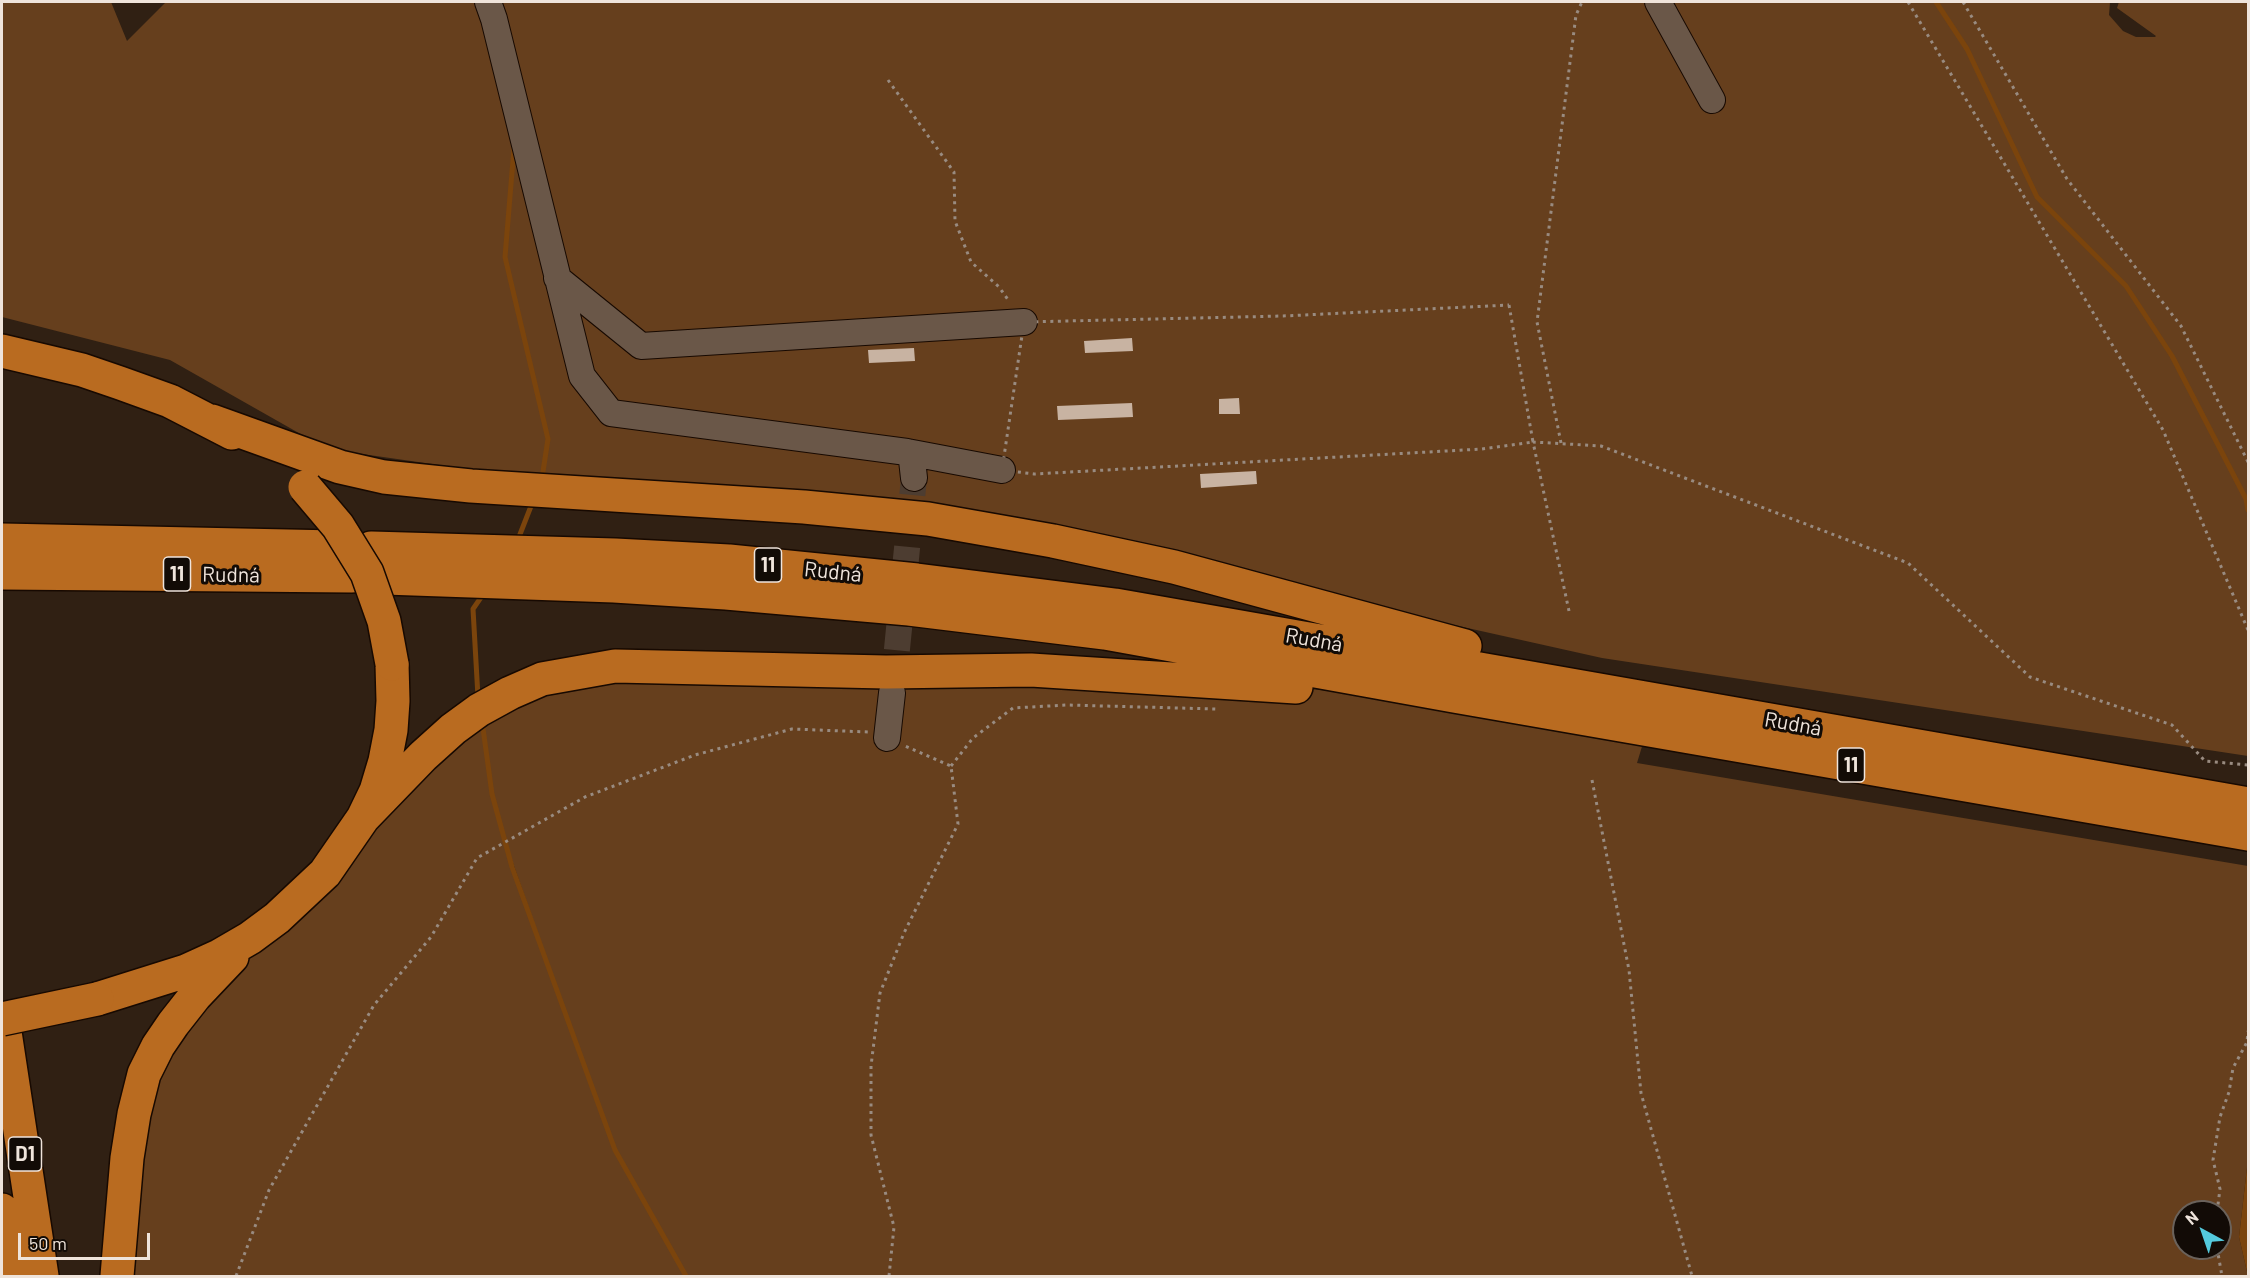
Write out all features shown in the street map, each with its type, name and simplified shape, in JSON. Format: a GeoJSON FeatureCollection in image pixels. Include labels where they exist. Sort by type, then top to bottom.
{"type":"FeatureCollection","features":[{"type":"Feature","properties":{"kind":"highway"},"geometry":{"type":"LineString","coordinates":[[2,351],[82,370],[170,401],[212,421],[260,450],[305,487],[338,526],[367,573],[384,621],[392,664],[393,701],[387,751],[376,791],[363,818],[346,846],[318,881],[277,918],[250,938],[186,971],[3,1026]]}},
{"type":"Feature","properties":{"kind":"highway"},"geometry":{"type":"LineString","coordinates":[[212,421],[340,467],[384,477],[471,486],[804,507],[928,519],[1053,541],[1174,567],[1282,595],[1410,632],[1530,662],[1681,704]]}},
{"type":"Feature","properties":{"kind":"highway","name":"Rudná"},"geometry":{"type":"LineString","coordinates":[[2,540],[336,547]]}},
{"type":"Feature","properties":{"kind":"highway","name":"Rudná"},"geometry":{"type":"LineString","coordinates":[[371,548],[615,555],[729,561],[917,580],[1115,605],[2248,804]]}},
{"type":"Feature","properties":{"kind":"highway","name":"Rudná"},"geometry":{"type":"LineString","coordinates":[[2,573],[352,576]]}},
{"type":"Feature","properties":{"kind":"highway","name":"Rudná"},"geometry":{"type":"LineString","coordinates":[[385,578],[614,586],[726,593],[909,609],[1105,633],[2248,834]]}},
{"type":"Feature","properties":{"kind":"highway"},"geometry":{"type":"LineString","coordinates":[[363,818],[423,756],[453,729],[479,710],[542,679],[615,666],[886,672],[1030,670],[1286,686],[1431,707],[1454,696]]}},
{"type":"Feature","properties":{"kind":"highway"},"geometry":{"type":"LineString","coordinates":[[117,1276],[127,1158],[134,1114],[144,1074],[158,1046],[173,1024],[195,996],[250,938]]}},
{"type":"Feature","properties":{"kind":"highway","name":"D1"},"geometry":{"type":"LineString","coordinates":[[3,1026],[42,1276]]}},
{"type":"Feature","properties":{"kind":"highway"},"geometry":{"type":"LineString","coordinates":[[2,1210],[10,1276]]}},
{"type":"Feature","properties":{"kind":"lane"},"geometry":{"type":"LineString","coordinates":[[488,2],[497,30],[582,376],[611,413],[907,452],[1002,470]]}},
{"type":"Feature","properties":{"kind":"lane"},"geometry":{"type":"LineString","coordinates":[[1658,2],[1712,100]]}},
{"type":"Feature","properties":{"kind":"lane"},"geometry":{"type":"LineString","coordinates":[[557,278],[641,346],[1018,313]]}},
{"type":"Feature","properties":{"kind":"lane"},"geometry":{"type":"LineString","coordinates":[[907,452],[912,460],[914,478]]}},
{"type":"Feature","properties":{"kind":"lane"},"geometry":{"type":"LineString","coordinates":[[887,738],[892,693]]}},
{"type":"Feature","properties":{"kind":"path"},"geometry":{"type":"LineString","coordinates":[[1561,444],[1537,322],[1576,15],[1582,2]]}},
{"type":"Feature","properties":{"kind":"path"},"geometry":{"type":"LineString","coordinates":[[1908,2],[2163,430],[2248,630]]}},
{"type":"Feature","properties":{"kind":"path"},"geometry":{"type":"LineString","coordinates":[[1963,2],[2067,179],[2181,326],[2248,462]]}},
{"type":"Feature","properties":{"kind":"path"},"geometry":{"type":"LineString","coordinates":[[888,81],[954,172],[955,221],[971,262],[999,287],[1018,313],[1002,470],[1046,474],[1482,449],[1533,442],[1601,446],[1908,563],[2030,677],[2172,725],[2205,761],[2248,765]]}},
{"type":"Feature","properties":{"kind":"path"},"geometry":{"type":"LineString","coordinates":[[1018,313],[1283,315],[1509,305],[1533,442],[1569,611]]}},
{"type":"Feature","properties":{"kind":"path"},"geometry":{"type":"LineString","coordinates":[[889,1276],[894,1227],[871,1135],[871,1065],[880,993],[909,923],[958,824],[951,766],[973,738],[1012,708],[1067,705],[1216,709]]}},
{"type":"Feature","properties":{"kind":"path"},"geometry":{"type":"LineString","coordinates":[[236,1276],[269,1190],[374,1005],[431,937],[477,858],[585,797],[695,755],[792,729],[877,732],[951,766]]}},
{"type":"Feature","properties":{"kind":"path"},"geometry":{"type":"LineString","coordinates":[[1592,780],[1629,970],[1641,1093],[1692,1276]]}},
{"type":"Feature","properties":{"kind":"path"},"geometry":{"type":"LineString","coordinates":[[2219,1200],[2220,1189],[2213,1160],[2220,1116],[2229,1092],[2233,1068],[2247,1042],[2248,1030]]}},
{"type":"Feature","properties":{"kind":"path"},"geometry":{"type":"LineString","coordinates":[[2219,1260],[2222,1276]]}},
{"type":"Feature","properties":{"kind":"shaded area"},"geometry":{"type":"Polygon","coordinates":[[[2,2],[111,2],[127,41],[166,2],[2110,2],[2109,15],[2123,31],[2136,37],[2155,37],[2117,8],[2119,2],[2248,2],[2248,756],[1602,658],[907,503],[502,474],[327,449],[170,360],[2,317],[2,2]]]}},
{"type":"Feature","properties":{"kind":"shaded area"},"geometry":{"type":"Polygon","coordinates":[[[542,679],[1297,687],[1647,730],[1637,763],[2248,866],[2248,1159],[2239,1237],[2248,1276],[117,1276],[144,1074],[363,818],[542,679]],[[508,849],[512,867],[578,1047],[508,849]]]}},
{"type":"Feature","properties":{"kind":"shaded area"},"geometry":{"type":"Polygon","coordinates":[[[2248,1159],[2248,1276],[2239,1237],[2248,1159]]]}},
{"type":"Feature","properties":{"kind":"building"},"geometry":{"type":"Polygon","coordinates":[[[1132,338],[1133,351],[1085,353],[1084,341],[1132,338]]]}},
{"type":"Feature","properties":{"kind":"building"},"geometry":{"type":"Polygon","coordinates":[[[914,348],[915,361],[869,363],[868,350],[914,348]]]}},
{"type":"Feature","properties":{"kind":"building"},"geometry":{"type":"Polygon","coordinates":[[[1239,398],[1240,414],[1219,414],[1219,399],[1239,398]]]}},
{"type":"Feature","properties":{"kind":"building"},"geometry":{"type":"Polygon","coordinates":[[[1132,403],[1133,417],[1058,420],[1057,406],[1132,403]]]}},
{"type":"Feature","properties":{"kind":"building"},"geometry":{"type":"Polygon","coordinates":[[[1256,471],[1257,484],[1201,488],[1200,474],[1256,471]]]}},
{"type":"Feature","properties":{"kind":"waterway"},"geometry":{"type":"LineString","coordinates":[[1936,2],[1967,49],[2037,197],[2126,286],[2172,356],[2246,499],[2248,510]]}},
{"type":"Feature","properties":{"kind":"waterway"},"geometry":{"type":"LineString","coordinates":[[514,148],[505,257],[548,439],[542,478]]}},
{"type":"Feature","properties":{"kind":"waterway"},"geometry":{"type":"LineString","coordinates":[[517,542],[533,501]]}},
{"type":"Feature","properties":{"kind":"waterway"},"geometry":{"type":"LineString","coordinates":[[478,697],[473,609],[484,593]]}},
{"type":"Feature","properties":{"kind":"waterway"},"geometry":{"type":"LineString","coordinates":[[482,721],[492,794],[512,867],[615,1150],[686,1276]]}},
{"type":"Feature","properties":{"kind":"tunnel"},"geometry":{"type":"LineString","coordinates":[[893,689],[914,478]]}}]}
